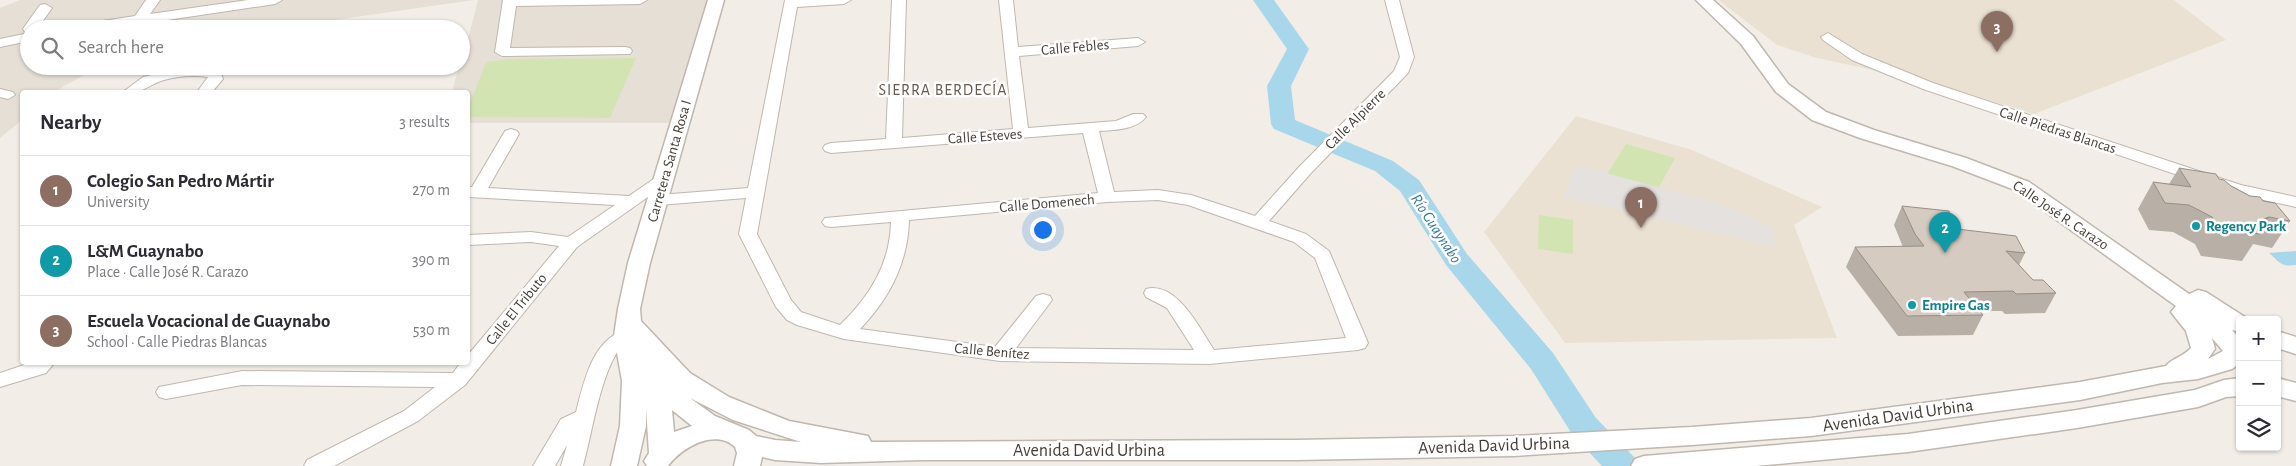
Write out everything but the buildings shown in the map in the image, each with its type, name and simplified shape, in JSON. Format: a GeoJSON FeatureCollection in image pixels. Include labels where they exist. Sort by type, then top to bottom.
{"type":"FeatureCollection","features":[{"type":"Feature","properties":{"kind":"street"},"geometry":{"type":"LineString","coordinates":[[141,18],[153,0]]}},
{"type":"Feature","properties":{"kind":"street"},"geometry":{"type":"LineString","coordinates":[[129,20],[256,1],[275,0]]}},
{"type":"Feature","properties":{"kind":"street"},"geometry":{"type":"LineString","coordinates":[[625,51],[502,52],[510,1],[640,0]]}},
{"type":"Feature","properties":{"kind":"street","name":"Carretera Santa Rosa I"},"geometry":{"type":"LineString","coordinates":[[624,466],[633,426],[634,381],[627,330],[629,309],[639,263],[659,200],[710,14],[716,0]]}},
{"type":"Feature","properties":{"kind":"street"},"geometry":{"type":"LineString","coordinates":[[792,2],[844,0]]}},
{"type":"Feature","properties":{"kind":"street"},"geometry":{"type":"LineString","coordinates":[[894,143],[899,0]]}},
{"type":"Feature","properties":{"kind":"street"},"geometry":{"type":"LineString","coordinates":[[1006,0],[1020,134]]}},
{"type":"Feature","properties":{"kind":"street","name":"Calle Alpierre"},"geometry":{"type":"LineString","coordinates":[[1259,222],[1305,170],[1401,73],[1407,57],[1392,0]]}},
{"type":"Feature","properties":{"kind":"street","name":"Calle José R. Carazo"},"geometry":{"type":"LineString","coordinates":[[1704,0],[1748,40],[1782,88],[1807,108],[1833,122],[1959,162],[2022,186],[2210,323],[2236,350]]}},
{"type":"Feature","properties":{"kind":"street","name":"Calle Benítez"},"geometry":{"type":"LineString","coordinates":[[792,2],[748,234],[783,303],[794,316],[804,321],[844,333],[1000,354],[1209,357],[1358,343],[1323,255],[1300,238],[1259,222]]}},
{"type":"Feature","properties":{"kind":"street"},"geometry":{"type":"LineString","coordinates":[[37,20],[45,8]]}},
{"type":"Feature","properties":{"kind":"street"},"geometry":{"type":"LineString","coordinates":[[0,43],[20,36]]}},
{"type":"Feature","properties":{"kind":"street","name":"Calle Piedras Blancas"},"geometry":{"type":"LineString","coordinates":[[1828,37],[1857,57],[1928,86],[2237,189],[2296,202]]}},
{"type":"Feature","properties":{"kind":"street","name":"Calle Febles"},"geometry":{"type":"LineString","coordinates":[[1012,52],[1138,42]]}},
{"type":"Feature","properties":{"kind":"street"},"geometry":{"type":"LineString","coordinates":[[132,90],[151,79],[166,75]]}},
{"type":"Feature","properties":{"kind":"street"},"geometry":{"type":"LineString","coordinates":[[206,90],[216,79],[215,75]]}},
{"type":"Feature","properties":{"kind":"street","name":"Calle José R. Carazo"},"geometry":{"type":"LineString","coordinates":[[1807,108],[1962,156],[2037,183],[2064,200],[2188,290],[2236,321]]}},
{"type":"Feature","properties":{"kind":"street","name":"Calle Esteves"},"geometry":{"type":"LineString","coordinates":[[831,148],[1090,128],[1119,125],[1138,117]]}},
{"type":"Feature","properties":{"kind":"street"},"geometry":{"type":"LineString","coordinates":[[1090,128],[1106,197]]}},
{"type":"Feature","properties":{"kind":"street"},"geometry":{"type":"LineString","coordinates":[[472,192],[511,134]]}},
{"type":"Feature","properties":{"kind":"street","name":"Calle El Tributo"},"geometry":{"type":"LineString","coordinates":[[315,466],[411,416],[458,380],[571,243],[664,180]]}},
{"type":"Feature","properties":{"kind":"street"},"geometry":{"type":"LineString","coordinates":[[472,192],[631,201]]}},
{"type":"Feature","properties":{"kind":"street"},"geometry":{"type":"LineString","coordinates":[[659,200],[756,192]]}},
{"type":"Feature","properties":{"kind":"street","name":"Calle Domenech"},"geometry":{"type":"LineString","coordinates":[[831,222],[1106,197],[1158,195],[1183,199],[1259,222]]}},
{"type":"Feature","properties":{"kind":"street"},"geometry":{"type":"LineString","coordinates":[[844,333],[865,313],[894,265],[901,238],[900,216]]}},
{"type":"Feature","properties":{"kind":"street"},"geometry":{"type":"LineString","coordinates":[[470,240],[531,237],[571,243]]}},
{"type":"Feature","properties":{"kind":"street"},"geometry":{"type":"LineString","coordinates":[[2135,267],[2193,324],[2203,341],[2204,349],[2192,362],[2162,375]]}},
{"type":"Feature","properties":{"kind":"street"},"geometry":{"type":"LineString","coordinates":[[2188,290],[2241,316]]}},
{"type":"Feature","properties":{"kind":"street"},"geometry":{"type":"LineString","coordinates":[[1153,293],[1174,304],[1209,357]]}},
{"type":"Feature","properties":{"kind":"street"},"geometry":{"type":"LineString","coordinates":[[1000,354],[1042,300]]}},
{"type":"Feature","properties":{"kind":"street"},"geometry":{"type":"LineString","coordinates":[[572,466],[593,388],[606,354],[627,330]]}},
{"type":"Feature","properties":{"kind":"street"},"geometry":{"type":"LineString","coordinates":[[627,330],[674,399],[692,414],[720,430]]}},
{"type":"Feature","properties":{"kind":"street"},"geometry":{"type":"LineString","coordinates":[[627,330],[680,378],[703,394],[759,420],[787,429],[854,442],[922,450]]}},
{"type":"Feature","properties":{"kind":"street","name":"Carretera Santa Rosa I"},"geometry":{"type":"LineString","coordinates":[[627,330],[660,412],[659,460]]}},
{"type":"Feature","properties":{"kind":"street","name":"Avenida David Urbina"},"geometry":{"type":"LineString","coordinates":[[720,430],[736,435],[747,455],[775,450],[852,453],[922,450],[1296,450],[1513,446],[1811,427],[1912,414],[2080,391],[2162,375],[2198,371],[2223,363],[2236,352]]}},
{"type":"Feature","properties":{"kind":"street"},"geometry":{"type":"LineString","coordinates":[[0,380],[39,368],[42,365]]}},
{"type":"Feature","properties":{"kind":"street"},"geometry":{"type":"LineString","coordinates":[[166,392],[242,378],[458,380]]}},
{"type":"Feature","properties":{"kind":"street","name":"Avenida David Urbina"},"geometry":{"type":"LineString","coordinates":[[1644,466],[1908,443],[2077,419],[2198,398],[2224,389],[2236,388]]}},
{"type":"Feature","properties":{"kind":"street"},"geometry":{"type":"LineString","coordinates":[[2281,388],[2296,392]]}},
{"type":"Feature","properties":{"kind":"street"},"geometry":{"type":"LineString","coordinates":[[2198,398],[2236,397]]}},
{"type":"Feature","properties":{"kind":"street"},"geometry":{"type":"LineString","coordinates":[[2281,402],[2296,406]]}},
{"type":"Feature","properties":{"kind":"street"},"geometry":{"type":"LineString","coordinates":[[544,466],[568,424],[586,416]]}},
{"type":"Feature","properties":{"kind":"street"},"geometry":{"type":"LineString","coordinates":[[659,460],[675,442],[692,434],[720,430]]}},
{"type":"Feature","properties":{"kind":"shaded area"},"geometry":{"type":"Polygon","coordinates":[[[20,0],[474,0],[335,20],[20,20],[20,75],[84,75],[58,90],[20,90],[20,122],[0,138],[0,8],[20,0]]]}},
{"type":"Feature","properties":{"kind":"shaded area"},"geometry":{"type":"Polygon","coordinates":[[[478,0],[708,0],[672,123],[470,123],[470,90],[453,90],[457,75],[470,75],[470,31],[478,0]]]}},
{"type":"Feature","properties":{"kind":"shaded area"},"geometry":{"type":"Polygon","coordinates":[[[1718,0],[2174,0],[2226,40],[2034,114],[1938,84],[1817,58],[1777,45],[1718,0]]]}},
{"type":"Feature","properties":{"kind":"shaded area"},"geometry":{"type":"Polygon","coordinates":[[[1576,116],[1692,150],[1822,207],[1794,225],[1837,338],[1565,343],[1484,232],[1576,116]]]}},
{"type":"Feature","properties":{"kind":"shaded area"},"geometry":{"type":"Polygon","coordinates":[[[1576,165],[1716,203],[1752,217],[1773,229],[1775,247],[1563,196],[1576,165]]]}},
{"type":"Feature","properties":{"kind":"green space"},"geometry":{"type":"Polygon","coordinates":[[[636,58],[610,118],[470,117],[470,104],[486,62],[510,59],[636,58]]]}},
{"type":"Feature","properties":{"kind":"green space"},"geometry":{"type":"Polygon","coordinates":[[[1626,144],[1675,158],[1658,189],[1607,174],[1626,144]]]}},
{"type":"Feature","properties":{"kind":"green space"},"geometry":{"type":"Polygon","coordinates":[[[1539,215],[1573,220],[1573,254],[1538,249],[1539,215]]]}},
{"type":"Feature","properties":{"kind":"water"},"geometry":{"type":"Polygon","coordinates":[[[2296,251],[2296,265],[2280,263],[2269,253],[2296,251]]]}},
{"type":"Feature","properties":{"kind":"waterway","name":"Río Guaynabo"},"geometry":{"type":"LineString","coordinates":[[1263,0],[1298,49],[1279,86],[1283,124],[1384,166],[1410,186],[1456,259],[1542,361],[1584,426],[1622,466]]}},
{"type":"Feature","properties":{"kind":"place","name":"Escuela Vocacional de Guaynabo"},"geometry":{"type":"Point","coordinates":[1997,52]}},
{"type":"Feature","properties":{"kind":"place","name":"Regency Park"},"geometry":{"type":"Point","coordinates":[2196,226]}},
{"type":"Feature","properties":{"kind":"place","name":"Colegio San Pedro Mártir"},"geometry":{"type":"Point","coordinates":[1641,228]}},
{"type":"Feature","properties":{"kind":"place","name":"L&M Guaynabo"},"geometry":{"type":"Point","coordinates":[1945,253]}},
{"type":"Feature","properties":{"kind":"place","name":"Empire Gas"},"geometry":{"type":"Point","coordinates":[1912,305]}},
{"type":"Feature","properties":{"kind":"district","name":"SIERRA BERDECÍA"},"geometry":{"type":"Point","coordinates":[943,89]}}]}
